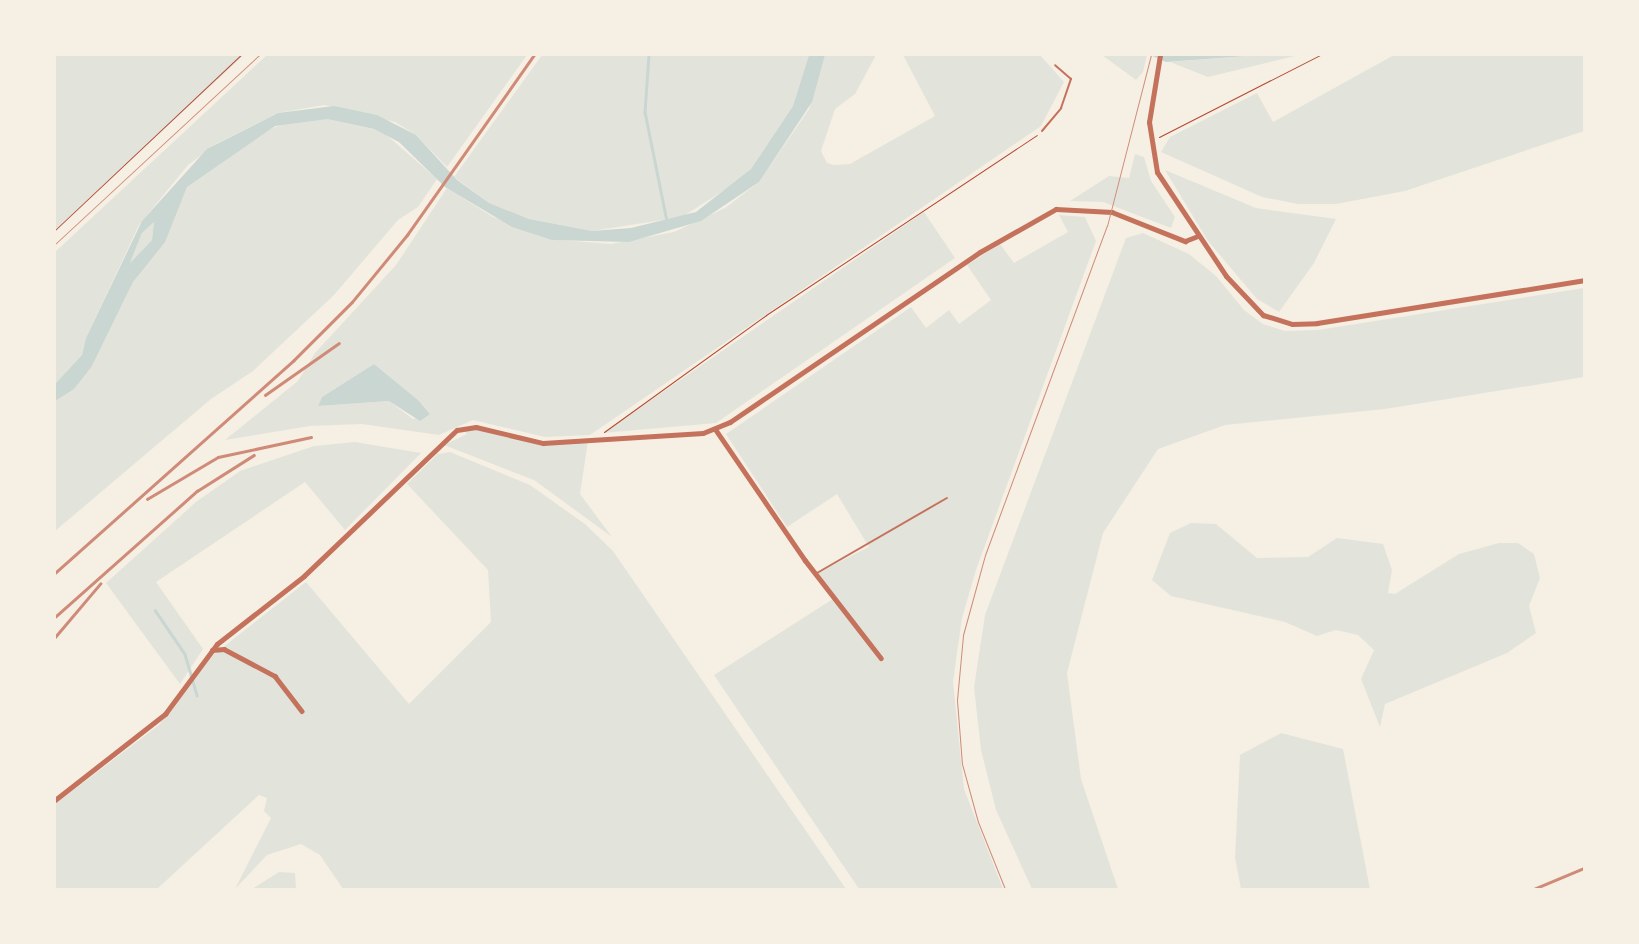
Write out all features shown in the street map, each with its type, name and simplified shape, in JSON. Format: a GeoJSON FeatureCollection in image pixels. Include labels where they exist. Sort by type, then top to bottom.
{"type":"FeatureCollection","features":[{"type":"Feature","properties":{"kind":"street"},"geometry":{"type":"LineString","coordinates":[[1160,55],[1150,142],[1165,188],[1251,307],[1292,324],[1584,280]]}},
{"type":"Feature","properties":{"kind":"street"},"geometry":{"type":"LineString","coordinates":[[55,800],[165,714],[212,650],[304,576],[457,430],[476,427],[543,443],[604,440],[716,430],[980,252],[1056,209],[1112,212],[1185,241],[1198,236]]}},
{"type":"Feature","properties":{"kind":"street"},"geometry":{"type":"LineString","coordinates":[[716,430],[815,574],[881,658]]}},
{"type":"Feature","properties":{"kind":"street"},"geometry":{"type":"LineString","coordinates":[[212,650],[224,649],[275,676],[302,711]]}},
{"type":"Feature","properties":{"kind":"lane"},"geometry":{"type":"LineString","coordinates":[[1042,131],[1061,108],[1071,79],[1055,65]]}},
{"type":"Feature","properties":{"kind":"lane"},"geometry":{"type":"LineString","coordinates":[[815,574],[947,498]]}},
{"type":"Feature","properties":{"kind":"path"},"geometry":{"type":"LineString","coordinates":[[55,230],[241,55]]}},
{"type":"Feature","properties":{"kind":"path"},"geometry":{"type":"LineString","coordinates":[[1150,142],[1320,55]]}},
{"type":"Feature","properties":{"kind":"path"},"geometry":{"type":"LineString","coordinates":[[604,440],[604,429],[1042,131]]}},
{"type":"Feature","properties":{"kind":"shaded area"},"geometry":{"type":"Polygon","coordinates":[[[55,55],[244,55],[55,230],[55,55]]]}},
{"type":"Feature","properties":{"kind":"shaded area"},"geometry":{"type":"Polygon","coordinates":[[[267,55],[527,55],[447,167],[416,135],[395,122],[324,105],[278,113],[216,144],[188,165],[139,225],[86,338],[82,355],[55,384],[55,252],[267,55]]]}},
{"type":"Feature","properties":{"kind":"shaded area"},"geometry":{"type":"Polygon","coordinates":[[[542,55],[809,55],[793,106],[751,169],[737,182],[682,217],[592,231],[529,219],[489,203],[454,177],[542,55]]]}},
{"type":"Feature","properties":{"kind":"shaded area"},"geometry":{"type":"Polygon","coordinates":[[[809,55],[825,55],[812,102],[759,182],[701,221],[629,242],[552,240],[512,227],[445,187],[399,142],[374,129],[327,119],[275,126],[187,187],[165,242],[133,282],[92,366],[74,389],[55,401],[55,384],[82,355],[86,338],[142,221],[207,149],[278,113],[334,106],[377,115],[416,135],[457,180],[489,203],[529,219],[592,231],[631,228],[696,212],[751,169],[793,106],[809,55]],[[154,222],[142,233],[130,263],[152,240],[154,222]]]}},
{"type":"Feature","properties":{"kind":"shaded area"},"geometry":{"type":"Polygon","coordinates":[[[825,55],[876,55],[855,94],[835,109],[821,151],[827,163],[834,165],[850,164],[935,116],[903,55],[1040,55],[1064,82],[1041,126],[590,435],[545,437],[473,420],[439,435],[362,424],[310,426],[225,440],[298,381],[315,353],[396,265],[447,188],[493,217],[560,240],[611,244],[674,232],[725,208],[759,182],[809,109],[825,55]],[[374,364],[322,397],[318,406],[389,401],[413,419],[430,414],[418,400],[374,364]]]}},
{"type":"Feature","properties":{"kind":"shaded area"},"geometry":{"type":"Polygon","coordinates":[[[1102,55],[1147,55],[1143,72],[1136,80],[1102,55]]]}},
{"type":"Feature","properties":{"kind":"shaded area"},"geometry":{"type":"Polygon","coordinates":[[[1150,55],[1260,55],[1166,62],[1150,55]]]}},
{"type":"Feature","properties":{"kind":"shaded area"},"geometry":{"type":"Polygon","coordinates":[[[1260,55],[1299,55],[1208,77],[1170,62],[1260,55]]]}},
{"type":"Feature","properties":{"kind":"shaded area"},"geometry":{"type":"Polygon","coordinates":[[[1394,55],[1584,55],[1584,131],[1405,191],[1336,204],[1298,204],[1262,197],[1161,152],[1170,137],[1257,93],[1273,122],[1394,55]]]}},
{"type":"Feature","properties":{"kind":"shaded area"},"geometry":{"type":"Polygon","coordinates":[[[301,119],[327,119],[382,131],[437,179],[418,207],[398,220],[334,295],[253,371],[211,399],[55,531],[55,401],[92,366],[133,282],[167,233],[187,187],[269,129],[301,119]]]}},
{"type":"Feature","properties":{"kind":"shaded area"},"geometry":{"type":"Polygon","coordinates":[[[1135,154],[1144,157],[1151,181],[1175,217],[1171,228],[1103,202],[1070,201],[1109,176],[1129,178],[1135,154]]]}},
{"type":"Feature","properties":{"kind":"shaded area"},"geometry":{"type":"Polygon","coordinates":[[[1165,170],[1256,208],[1336,219],[1314,263],[1279,312],[1257,299],[1208,241],[1165,170]]]}},
{"type":"Feature","properties":{"kind":"shaded area"},"geometry":{"type":"Polygon","coordinates":[[[924,212],[955,258],[716,423],[603,433],[924,212]]]}},
{"type":"Feature","properties":{"kind":"shaded area"},"geometry":{"type":"Polygon","coordinates":[[[1059,215],[1085,217],[1096,241],[976,570],[962,618],[953,682],[964,789],[1003,889],[859,889],[714,675],[833,599],[815,574],[869,547],[837,494],[787,527],[726,434],[911,307],[926,328],[949,310],[959,324],[991,300],[967,265],[1000,244],[1014,263],[1068,232],[1059,215]]]}},
{"type":"Feature","properties":{"kind":"shaded area"},"geometry":{"type":"Polygon","coordinates":[[[154,222],[152,240],[130,263],[142,233],[154,222]]]}},
{"type":"Feature","properties":{"kind":"shaded area"},"geometry":{"type":"Polygon","coordinates":[[[1143,233],[1189,254],[1216,276],[1244,310],[1263,324],[1285,331],[1318,330],[1584,288],[1584,377],[1385,409],[1225,425],[1158,449],[1103,533],[1067,673],[1081,779],[1118,889],[1032,889],[996,810],[981,750],[974,687],[985,615],[1126,238],[1143,233]]]}},
{"type":"Feature","properties":{"kind":"shaded area"},"geometry":{"type":"Polygon","coordinates":[[[374,364],[418,400],[430,414],[420,421],[389,401],[318,406],[322,397],[374,364]]]}},
{"type":"Feature","properties":{"kind":"shaded area"},"geometry":{"type":"Polygon","coordinates":[[[476,427],[529,441],[588,441],[580,494],[612,537],[534,480],[444,445],[467,434],[463,428],[476,427]]]}},
{"type":"Feature","properties":{"kind":"shaded area"},"geometry":{"type":"Polygon","coordinates":[[[355,442],[421,453],[345,530],[305,482],[156,582],[203,649],[180,684],[106,583],[196,502],[240,471],[314,446],[355,442]]]}},
{"type":"Feature","properties":{"kind":"shaded area"},"geometry":{"type":"Polygon","coordinates":[[[450,452],[530,485],[585,524],[613,551],[846,889],[343,889],[320,855],[301,844],[267,855],[235,889],[271,818],[264,811],[267,798],[259,795],[157,889],[55,889],[55,804],[159,725],[213,655],[306,582],[409,704],[491,622],[488,570],[407,484],[438,454],[450,452]]]}},
{"type":"Feature","properties":{"kind":"shaded area"},"geometry":{"type":"Polygon","coordinates":[[[1191,523],[1216,524],[1257,558],[1308,557],[1337,538],[1383,544],[1392,570],[1388,593],[1395,594],[1459,554],[1499,543],[1518,543],[1534,554],[1540,578],[1529,606],[1536,633],[1507,653],[1385,704],[1380,727],[1361,679],[1374,650],[1358,635],[1336,630],[1317,636],[1285,622],[1171,596],[1152,580],[1170,533],[1191,523]]]}},
{"type":"Feature","properties":{"kind":"shaded area"},"geometry":{"type":"Polygon","coordinates":[[[1281,733],[1343,749],[1370,889],[1241,889],[1235,858],[1240,755],[1281,733]]]}},
{"type":"Feature","properties":{"kind":"shaded area"},"geometry":{"type":"Polygon","coordinates":[[[279,872],[295,873],[296,889],[252,889],[279,872]]]}},
{"type":"Feature","properties":{"kind":"waterway"},"geometry":{"type":"LineString","coordinates":[[649,55],[645,112],[667,221]]}},
{"type":"Feature","properties":{"kind":"waterway"},"geometry":{"type":"LineString","coordinates":[[155,610],[185,654],[197,695]]}},
{"type":"Feature","properties":{"kind":"tram line"},"geometry":{"type":"LineString","coordinates":[[55,244],[259,55]]}},
{"type":"Feature","properties":{"kind":"tram line"},"geometry":{"type":"LineString","coordinates":[[1005,889],[978,822],[962,764],[957,700],[963,635],[985,555],[1107,226],[1151,55]]}},
{"type":"Feature","properties":{"kind":"railway"},"geometry":{"type":"LineString","coordinates":[[55,573],[293,361],[352,302],[407,235],[534,55]]}},
{"type":"Feature","properties":{"kind":"railway"},"geometry":{"type":"LineString","coordinates":[[265,395],[339,343]]}},
{"type":"Feature","properties":{"kind":"railway"},"geometry":{"type":"LineString","coordinates":[[147,499],[218,457],[311,437]]}},
{"type":"Feature","properties":{"kind":"railway"},"geometry":{"type":"LineString","coordinates":[[55,617],[197,491],[254,455]]}},
{"type":"Feature","properties":{"kind":"railway"},"geometry":{"type":"LineString","coordinates":[[55,637],[100,584]]}},
{"type":"Feature","properties":{"kind":"railway"},"geometry":{"type":"LineString","coordinates":[[1534,889],[1584,868]]}}]}
